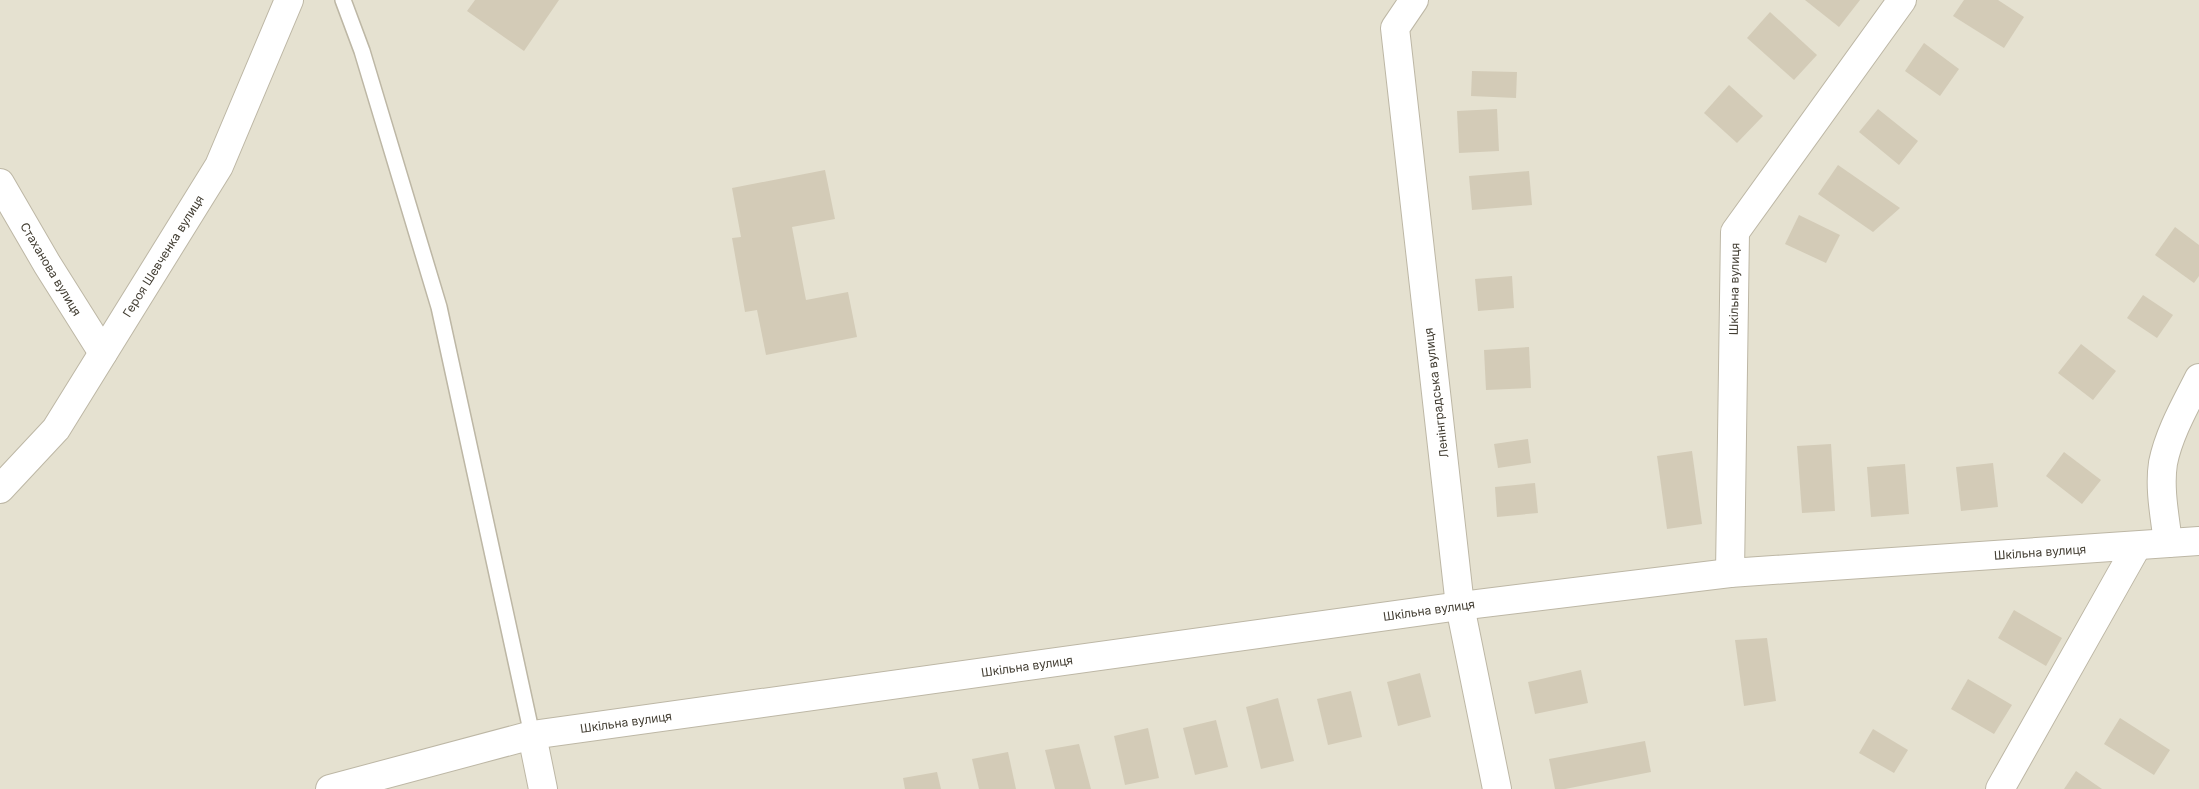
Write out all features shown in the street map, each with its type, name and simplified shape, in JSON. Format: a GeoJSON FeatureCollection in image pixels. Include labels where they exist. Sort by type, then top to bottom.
{"type":"FeatureCollection","features":[{"type":"Feature","properties":{"kind":"street","name":"Героя Шевченка вулиця"},"geometry":{"type":"LineString","coordinates":[[0,489],[56,429],[219,166],[289,0]]}},
{"type":"Feature","properties":{"kind":"street","name":"Ленінградська вулиця"},"geometry":{"type":"LineString","coordinates":[[1390,0],[1460,606],[1497,789]]}},
{"type":"Feature","properties":{"kind":"street"},"geometry":{"type":"LineString","coordinates":[[1394,28],[1414,0]]}},
{"type":"Feature","properties":{"kind":"street","name":"Шкільна вулиця"},"geometry":{"type":"LineString","coordinates":[[1730,573],[1735,232],[1902,0]]}},
{"type":"Feature","properties":{"kind":"street","name":"Стаханова вулиця"},"geometry":{"type":"LineString","coordinates":[[0,183],[47,264],[103,354]]}},
{"type":"Feature","properties":{"kind":"street"},"geometry":{"type":"LineString","coordinates":[[2168,543],[2162,492],[2163,463],[2169,442],[2199,378]]}},
{"type":"Feature","properties":{"kind":"street","name":"Шкільна вулиця"},"geometry":{"type":"LineString","coordinates":[[330,789],[398,780],[532,735],[1460,606],[1730,573],[2199,541]]}},
{"type":"Feature","properties":{"kind":"street"},"geometry":{"type":"LineString","coordinates":[[2000,789],[2137,546]]}},
{"type":"Feature","properties":{"kind":"street"},"geometry":{"type":"LineString","coordinates":[[532,735],[543,789]]}},
{"type":"Feature","properties":{"kind":"lane"},"geometry":{"type":"LineString","coordinates":[[343,0],[362,51],[439,307],[532,735]]}},
{"type":"Feature","properties":{"kind":"shaded area"},"geometry":{"type":"Polygon","coordinates":[[[0,0],[2199,0],[2199,789],[0,789],[0,0]]]}},
{"type":"Feature","properties":{"kind":"building"},"geometry":{"type":"Polygon","coordinates":[[[475,0],[559,0],[524,51],[467,11],[475,0]]]}},
{"type":"Feature","properties":{"kind":"building"},"geometry":{"type":"Polygon","coordinates":[[[1805,0],[1860,0],[1839,27],[1805,0]]]}},
{"type":"Feature","properties":{"kind":"building"},"geometry":{"type":"Polygon","coordinates":[[[1964,0],[1998,0],[2024,17],[2004,48],[1953,16],[1964,0]]]}},
{"type":"Feature","properties":{"kind":"building"},"geometry":{"type":"Polygon","coordinates":[[[1770,12],[1817,55],[1794,80],[1747,38],[1770,12]]]}},
{"type":"Feature","properties":{"kind":"building"},"geometry":{"type":"Polygon","coordinates":[[[1924,43],[1959,69],[1940,96],[1905,71],[1924,43]]]}},
{"type":"Feature","properties":{"kind":"building"},"geometry":{"type":"Polygon","coordinates":[[[1472,71],[1517,72],[1516,98],[1471,96],[1472,71]]]}},
{"type":"Feature","properties":{"kind":"building"},"geometry":{"type":"Polygon","coordinates":[[[1729,85],[1763,116],[1737,143],[1704,113],[1729,85]]]}},
{"type":"Feature","properties":{"kind":"building"},"geometry":{"type":"Polygon","coordinates":[[[1497,109],[1499,151],[1459,153],[1457,111],[1497,109]]]}},
{"type":"Feature","properties":{"kind":"building"},"geometry":{"type":"Polygon","coordinates":[[[1878,109],[1918,141],[1899,165],[1859,132],[1878,109]]]}},
{"type":"Feature","properties":{"kind":"building"},"geometry":{"type":"Polygon","coordinates":[[[1838,165],[1900,208],[1873,232],[1818,194],[1838,165]]]}},
{"type":"Feature","properties":{"kind":"building"},"geometry":{"type":"Polygon","coordinates":[[[825,170],[835,219],[792,227],[806,300],[848,292],[857,337],[766,355],[757,310],[745,312],[732,238],[741,237],[732,188],[825,170]]]}},
{"type":"Feature","properties":{"kind":"building"},"geometry":{"type":"Polygon","coordinates":[[[1529,171],[1532,205],[1472,210],[1469,176],[1529,171]]]}},
{"type":"Feature","properties":{"kind":"building"},"geometry":{"type":"Polygon","coordinates":[[[1799,215],[1840,235],[1826,263],[1785,244],[1799,215]]]}},
{"type":"Feature","properties":{"kind":"building"},"geometry":{"type":"Polygon","coordinates":[[[2175,227],[2199,245],[2199,276],[2194,283],[2155,255],[2175,227]]]}},
{"type":"Feature","properties":{"kind":"building"},"geometry":{"type":"Polygon","coordinates":[[[1512,276],[1514,308],[1478,311],[1475,279],[1512,276]]]}},
{"type":"Feature","properties":{"kind":"building"},"geometry":{"type":"Polygon","coordinates":[[[2143,295],[2173,315],[2157,338],[2127,318],[2143,295]]]}},
{"type":"Feature","properties":{"kind":"building"},"geometry":{"type":"Polygon","coordinates":[[[2081,344],[2116,371],[2093,400],[2058,373],[2081,344]]]}},
{"type":"Feature","properties":{"kind":"building"},"geometry":{"type":"Polygon","coordinates":[[[1529,347],[1531,388],[1486,390],[1484,350],[1529,347]]]}},
{"type":"Feature","properties":{"kind":"building"},"geometry":{"type":"Polygon","coordinates":[[[1528,439],[1531,463],[1498,468],[1494,444],[1528,439]]]}},
{"type":"Feature","properties":{"kind":"building"},"geometry":{"type":"Polygon","coordinates":[[[1831,444],[1835,511],[1802,513],[1797,446],[1831,444]]]}},
{"type":"Feature","properties":{"kind":"building"},"geometry":{"type":"Polygon","coordinates":[[[1692,451],[1702,524],[1667,529],[1657,456],[1692,451]]]}},
{"type":"Feature","properties":{"kind":"building"},"geometry":{"type":"Polygon","coordinates":[[[2064,452],[2101,480],[2082,504],[2046,476],[2064,452]]]}},
{"type":"Feature","properties":{"kind":"building"},"geometry":{"type":"Polygon","coordinates":[[[1993,463],[1998,507],[1961,511],[1956,467],[1993,463]]]}},
{"type":"Feature","properties":{"kind":"building"},"geometry":{"type":"Polygon","coordinates":[[[1905,464],[1909,514],[1871,517],[1867,467],[1905,464]]]}},
{"type":"Feature","properties":{"kind":"building"},"geometry":{"type":"Polygon","coordinates":[[[1535,483],[1538,513],[1497,517],[1495,487],[1535,483]]]}},
{"type":"Feature","properties":{"kind":"building"},"geometry":{"type":"Polygon","coordinates":[[[2014,610],[2062,638],[2046,666],[1998,638],[2014,610]]]}},
{"type":"Feature","properties":{"kind":"building"},"geometry":{"type":"Polygon","coordinates":[[[1767,638],[1776,701],[1744,706],[1735,640],[1767,638]]]}},
{"type":"Feature","properties":{"kind":"building"},"geometry":{"type":"Polygon","coordinates":[[[1581,670],[1588,703],[1535,714],[1528,682],[1581,670]]]}},
{"type":"Feature","properties":{"kind":"building"},"geometry":{"type":"Polygon","coordinates":[[[1420,673],[1431,717],[1398,726],[1387,682],[1420,673]]]}},
{"type":"Feature","properties":{"kind":"building"},"geometry":{"type":"Polygon","coordinates":[[[1968,679],[2012,705],[1994,734],[1951,709],[1968,679]]]}},
{"type":"Feature","properties":{"kind":"building"},"geometry":{"type":"Polygon","coordinates":[[[1351,691],[1362,737],[1328,745],[1317,699],[1351,691]]]}},
{"type":"Feature","properties":{"kind":"building"},"geometry":{"type":"Polygon","coordinates":[[[1278,698],[1294,761],[1261,769],[1246,707],[1278,698]]]}},
{"type":"Feature","properties":{"kind":"building"},"geometry":{"type":"Polygon","coordinates":[[[2120,718],[2170,750],[2154,775],[2104,744],[2120,718]]]}},
{"type":"Feature","properties":{"kind":"building"},"geometry":{"type":"Polygon","coordinates":[[[1216,720],[1228,767],[1195,775],[1183,728],[1216,720]]]}},
{"type":"Feature","properties":{"kind":"building"},"geometry":{"type":"Polygon","coordinates":[[[1148,728],[1159,778],[1125,785],[1114,736],[1148,728]]]}},
{"type":"Feature","properties":{"kind":"building"},"geometry":{"type":"Polygon","coordinates":[[[1873,729],[1908,750],[1894,773],[1859,753],[1873,729]]]}},
{"type":"Feature","properties":{"kind":"building"},"geometry":{"type":"Polygon","coordinates":[[[1645,741],[1651,772],[1565,789],[1555,789],[1549,759],[1645,741]]]}},
{"type":"Feature","properties":{"kind":"building"},"geometry":{"type":"Polygon","coordinates":[[[1079,744],[1091,789],[1055,789],[1045,750],[1079,744]]]}},
{"type":"Feature","properties":{"kind":"building"},"geometry":{"type":"Polygon","coordinates":[[[1008,752],[1016,789],[979,789],[972,759],[1008,752]]]}},
{"type":"Feature","properties":{"kind":"building"},"geometry":{"type":"Polygon","coordinates":[[[2076,771],[2102,789],[2064,789],[2076,771]]]}},
{"type":"Feature","properties":{"kind":"building"},"geometry":{"type":"Polygon","coordinates":[[[937,772],[941,789],[905,789],[903,778],[937,772]]]}}]}
